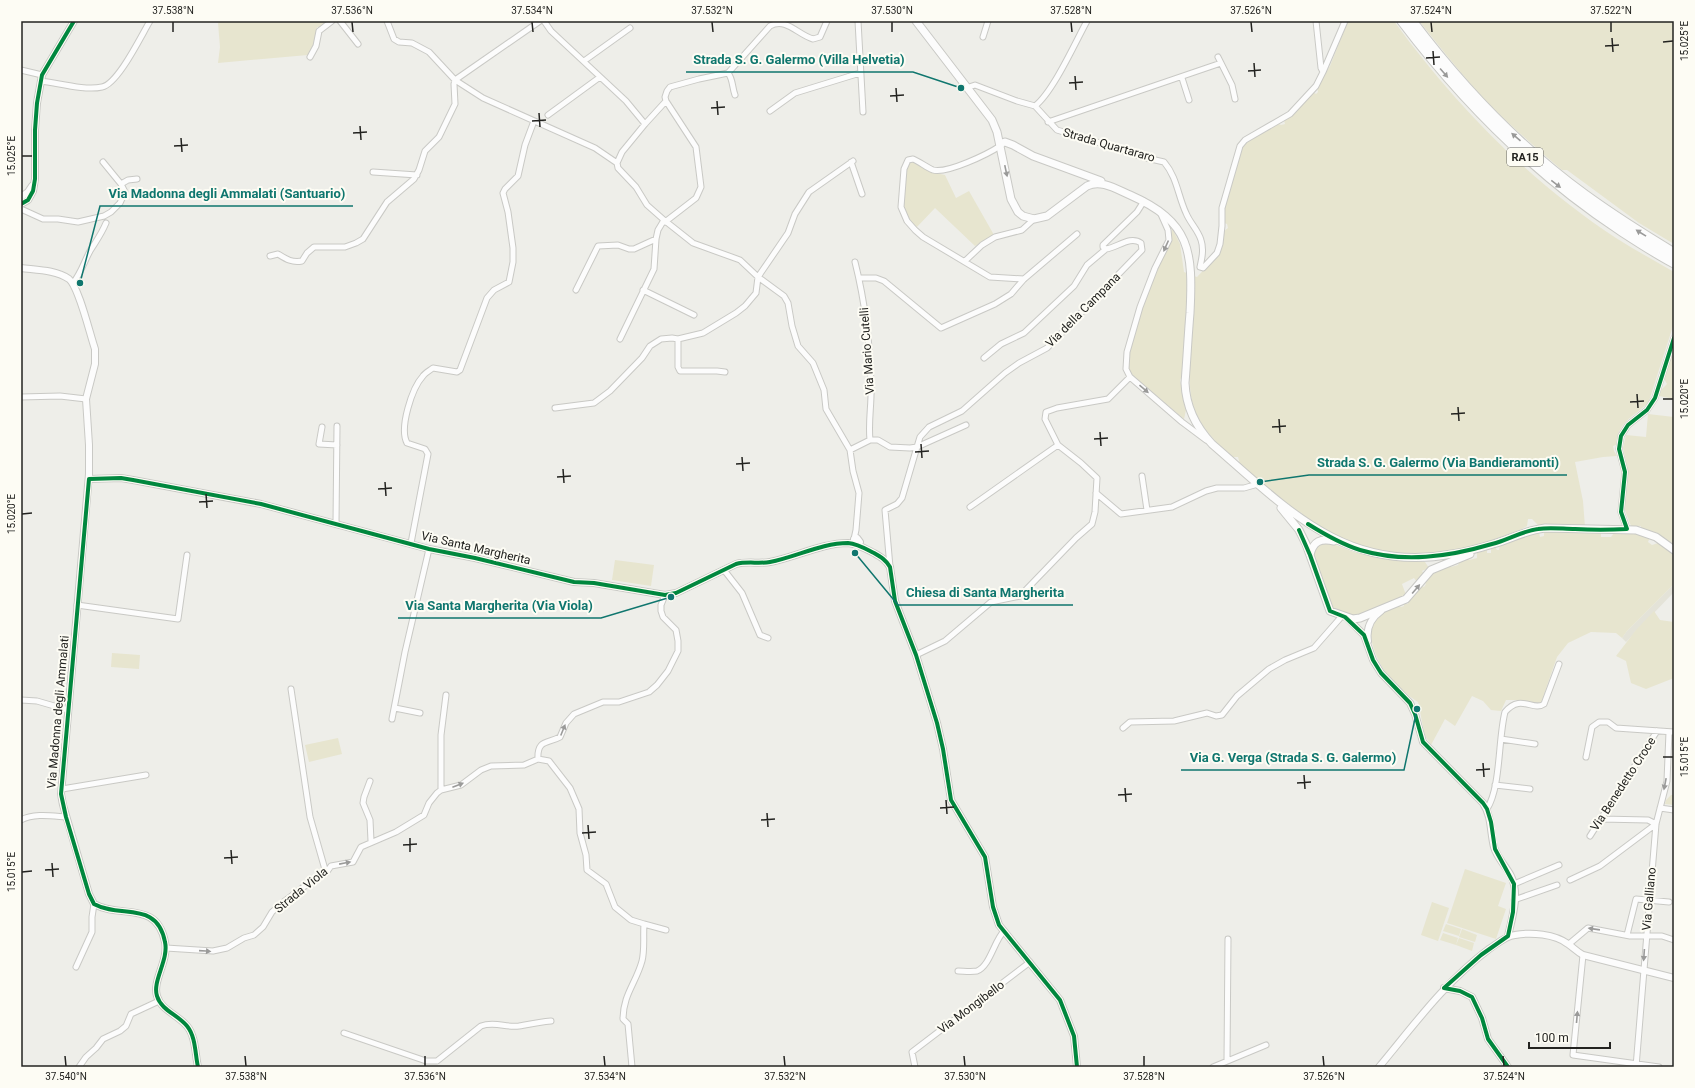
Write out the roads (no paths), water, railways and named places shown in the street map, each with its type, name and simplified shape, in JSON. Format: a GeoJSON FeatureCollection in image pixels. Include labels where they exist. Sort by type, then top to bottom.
{"type":"FeatureCollection","features":[{"type":"Feature","properties":{"kind":"highway","name":"RA15"},"geometry":{"type":"LineString","coordinates":[[1402,21],[1424,50],[1462,94],[1500,134],[1540,171],[1605,220],[1674,263]]}},
{"type":"Feature","properties":{"kind":"highway","name":"RA15"},"geometry":{"type":"LineString","coordinates":[[1412,21],[1430,45],[1467,88],[1505,128],[1584,194],[1634,229],[1674,253]]}},
{"type":"Feature","properties":{"kind":"main road"},"geometry":{"type":"LineString","coordinates":[[916,21],[966,88],[1005,137],[1013,144],[1033,156],[1093,177],[1144,201],[1158,210],[1174,224],[1187,248],[1192,281],[1186,396],[1194,421],[1200,431],[1212,444],[1286,508],[1308,524],[1342,543],[1359,550],[1380,555],[1418,558],[1429,561],[1431,567],[1430,570]]}},
{"type":"Feature","properties":{"kind":"main road"},"geometry":{"type":"LineString","coordinates":[[992,120],[997,132],[1011,199],[1018,212],[1023,216],[1034,219],[1047,216],[1087,186],[1094,183],[1110,186]]}},
{"type":"Feature","properties":{"kind":"main road"},"geometry":{"type":"LineString","coordinates":[[1000,146],[1005,142],[1013,144]]}},
{"type":"Feature","properties":{"kind":"main road"},"geometry":{"type":"LineString","coordinates":[[1077,172],[1087,178],[1087,186]]}},
{"type":"Feature","properties":{"kind":"main road"},"geometry":{"type":"LineString","coordinates":[[1260,486],[1299,530],[1310,555],[1330,611],[1344,617],[1355,619],[1406,599],[1430,570],[1517,535],[1538,529],[1636,530],[1656,537],[1674,550]]}},
{"type":"Feature","properties":{"kind":"main road"},"geometry":{"type":"LineString","coordinates":[[1310,555],[1313,546],[1321,540],[1342,543]]}},
{"type":"Feature","properties":{"kind":"main road"},"geometry":{"type":"LineString","coordinates":[[1418,558],[1452,554],[1494,544]]}},
{"type":"Feature","properties":{"kind":"street"},"geometry":{"type":"LineString","coordinates":[[74,21],[41,78],[35,130],[35,179],[33,191],[23,204],[44,219],[58,219],[78,222],[104,216],[114,209],[124,197],[125,192],[121,184],[103,162]]}},
{"type":"Feature","properties":{"kind":"street"},"geometry":{"type":"LineString","coordinates":[[21,70],[41,78],[83,87],[99,88],[108,85],[117,76],[150,21]]}},
{"type":"Feature","properties":{"kind":"street"},"geometry":{"type":"LineString","coordinates":[[310,57],[316,46],[319,31],[332,21]]}},
{"type":"Feature","properties":{"kind":"street"},"geometry":{"type":"LineString","coordinates":[[340,21],[358,44]]}},
{"type":"Feature","properties":{"kind":"street"},"geometry":{"type":"LineString","coordinates":[[387,21],[394,39],[399,42],[412,43],[429,52],[455,80],[483,98],[595,148],[617,163],[618,168],[636,187],[647,205],[665,221],[693,243],[740,260],[758,277],[780,292],[788,303],[792,326],[798,346],[813,363],[824,390],[826,409],[850,450],[853,471],[859,493],[857,542],[883,558],[890,567]]}},
{"type":"Feature","properties":{"kind":"street"},"geometry":{"type":"LineString","coordinates":[[270,256],[278,254],[286,260],[295,262],[302,261],[307,253],[314,247],[340,247],[356,243],[367,234],[387,202],[417,175],[425,151],[439,137],[455,104],[455,80],[540,21]]}},
{"type":"Feature","properties":{"kind":"street"},"geometry":{"type":"LineString","coordinates":[[544,21],[551,31],[626,101],[645,124]]}},
{"type":"Feature","properties":{"kind":"street"},"geometry":{"type":"LineString","coordinates":[[620,339],[654,269],[658,230],[665,221],[696,198],[701,187],[696,147],[666,101],[665,97],[667,91],[670,87],[728,73],[765,30],[775,23],[782,23],[814,39],[820,37],[827,21]]}},
{"type":"Feature","properties":{"kind":"street"},"geometry":{"type":"LineString","coordinates":[[858,21],[863,112]]}},
{"type":"Feature","properties":{"kind":"street"},"geometry":{"type":"LineString","coordinates":[[984,37],[988,21]]}},
{"type":"Feature","properties":{"kind":"street"},"geometry":{"type":"LineString","coordinates":[[966,88],[975,85],[1017,101],[1035,106],[1040,102],[1050,88],[1087,21]]}},
{"type":"Feature","properties":{"kind":"street"},"geometry":{"type":"LineString","coordinates":[[1316,21],[1321,68],[1323,72]]}},
{"type":"Feature","properties":{"kind":"street"},"geometry":{"type":"LineString","coordinates":[[1323,72],[1345,21]]}},
{"type":"Feature","properties":{"kind":"street"},"geometry":{"type":"LineString","coordinates":[[584,61],[630,28]]}},
{"type":"Feature","properties":{"kind":"street"},"geometry":{"type":"LineString","coordinates":[[1218,57],[1232,86],[1235,98]]}},
{"type":"Feature","properties":{"kind":"street"},"geometry":{"type":"LineString","coordinates":[[1048,122],[1182,78],[1221,63]]}},
{"type":"Feature","properties":{"kind":"street","name":"Strada Quartararo"},"geometry":{"type":"LineString","coordinates":[[1035,106],[1048,122],[1057,130],[1142,157],[1164,162],[1174,177],[1186,214],[1197,230],[1201,240],[1203,249],[1200,268],[1203,268],[1217,253],[1220,244],[1222,208],[1240,146],[1245,140],[1290,114],[1316,86],[1323,72]]}},
{"type":"Feature","properties":{"kind":"street"},"geometry":{"type":"LineString","coordinates":[[728,73],[732,77],[732,87],[735,95]]}},
{"type":"Feature","properties":{"kind":"street"},"geometry":{"type":"LineString","coordinates":[[770,111],[795,93],[860,73]]}},
{"type":"Feature","properties":{"kind":"street"},"geometry":{"type":"LineString","coordinates":[[548,115],[600,77]]}},
{"type":"Feature","properties":{"kind":"street"},"geometry":{"type":"LineString","coordinates":[[1182,78],[1189,100]]}},
{"type":"Feature","properties":{"kind":"street"},"geometry":{"type":"LineString","coordinates":[[617,163],[622,152],[666,101]]}},
{"type":"Feature","properties":{"kind":"street"},"geometry":{"type":"LineString","coordinates":[[411,543],[428,454],[425,449],[407,442],[406,440],[405,430],[410,403],[415,388],[422,376],[433,368],[457,372],[460,370],[487,298],[494,290],[509,282],[513,262],[513,248],[508,212],[503,193],[518,176],[525,145],[534,121]]}},
{"type":"Feature","properties":{"kind":"street"},"geometry":{"type":"LineString","coordinates":[[1000,146],[957,167],[942,171],[933,170],[911,158],[908,160],[904,169],[901,207],[907,221],[923,237],[965,261],[978,271],[990,277],[1024,279]]}},
{"type":"Feature","properties":{"kind":"street"},"geometry":{"type":"LineString","coordinates":[[555,408],[594,403],[601,400],[642,358],[650,346],[667,338],[678,339],[703,333],[745,306],[756,293],[758,277],[788,232],[795,214],[809,192],[852,161],[862,194]]}},
{"type":"Feature","properties":{"kind":"street"},"geometry":{"type":"LineString","coordinates":[[373,172],[417,175]]}},
{"type":"Feature","properties":{"kind":"street"},"geometry":{"type":"LineString","coordinates":[[121,184],[128,180],[138,179]]}},
{"type":"Feature","properties":{"kind":"street"},"geometry":{"type":"LineString","coordinates":[[984,358],[1001,344],[1024,333],[1074,286],[1087,265],[1106,249],[1103,245],[1137,212],[1144,201]]}},
{"type":"Feature","properties":{"kind":"street"},"geometry":{"type":"LineString","coordinates":[[1158,210],[1168,230],[1169,240],[1155,268],[1140,307],[1126,364],[1127,373],[1182,422],[1212,444]]}},
{"type":"Feature","properties":{"kind":"street"},"geometry":{"type":"LineString","coordinates":[[965,261],[982,245],[995,237],[1022,230],[1034,219]]}},
{"type":"Feature","properties":{"kind":"street"},"geometry":{"type":"LineString","coordinates":[[21,268],[49,271],[62,276],[73,283],[78,277],[90,251],[99,238],[106,223]]}},
{"type":"Feature","properties":{"kind":"street"},"geometry":{"type":"LineString","coordinates":[[859,278],[876,278],[884,281],[940,328],[995,304],[1010,294],[1024,279],[1077,234]]}},
{"type":"Feature","properties":{"kind":"street"},"geometry":{"type":"LineString","coordinates":[[576,290],[598,246],[618,245],[629,249],[634,249],[656,239]]}},
{"type":"Feature","properties":{"kind":"street","name":"Via della Campana"},"geometry":{"type":"LineString","coordinates":[[917,447],[920,437],[929,427],[962,411],[1005,373],[1019,363],[1047,348],[1139,254],[1142,248],[1139,241],[1132,240],[1106,249]]}},
{"type":"Feature","properties":{"kind":"street","name":"Via Mario Cutelli"},"geometry":{"type":"LineString","coordinates":[[855,262],[865,309],[872,386],[870,440]]}},
{"type":"Feature","properties":{"kind":"street","name":"Via Madonna degli Ammalati"},"geometry":{"type":"LineString","coordinates":[[73,283],[95,349],[95,364],[86,399],[89,445],[89,479],[68,710],[62,799],[89,894],[94,904]]}},
{"type":"Feature","properties":{"kind":"street"},"geometry":{"type":"LineString","coordinates":[[643,290],[694,316]]}},
{"type":"Feature","properties":{"kind":"street"},"geometry":{"type":"LineString","coordinates":[[1627,529],[1621,512],[1624,472],[1620,449],[1621,436],[1628,425],[1647,410],[1652,402],[1674,338]]}},
{"type":"Feature","properties":{"kind":"street"},"geometry":{"type":"LineString","coordinates":[[678,339],[678,367],[680,371],[725,372]]}},
{"type":"Feature","properties":{"kind":"street"},"geometry":{"type":"LineString","coordinates":[[916,655],[945,641],[991,602],[1020,596],[1076,538],[1092,524],[1097,478],[1058,445],[1045,420],[1046,412],[1057,408],[1108,400],[1130,377]]}},
{"type":"Feature","properties":{"kind":"street"},"geometry":{"type":"LineString","coordinates":[[21,397],[60,396],[86,399]]}},
{"type":"Feature","properties":{"kind":"street"},"geometry":{"type":"LineString","coordinates":[[850,450],[870,440],[878,440],[890,447],[917,447],[966,425]]}},
{"type":"Feature","properties":{"kind":"street"},"geometry":{"type":"LineString","coordinates":[[336,523],[337,426]]}},
{"type":"Feature","properties":{"kind":"street"},"geometry":{"type":"LineString","coordinates":[[322,427],[319,444],[337,445]]}},
{"type":"Feature","properties":{"kind":"street"},"geometry":{"type":"LineString","coordinates":[[970,507],[1058,445]]}},
{"type":"Feature","properties":{"kind":"street"},"geometry":{"type":"LineString","coordinates":[[917,447],[902,498],[896,504],[885,510],[890,567],[895,601],[916,655],[941,739],[951,800],[985,857],[995,916],[1004,931],[1060,1000],[1074,1036],[1077,1067]]}},
{"type":"Feature","properties":{"kind":"street"},"geometry":{"type":"LineString","coordinates":[[1142,476],[1147,510]]}},
{"type":"Feature","properties":{"kind":"street","name":"Via Santa Margherita"},"geometry":{"type":"LineString","coordinates":[[89,479],[121,478],[261,504],[429,549],[475,558],[574,582],[601,584],[665,594],[676,594],[724,570],[744,562],[769,562],[817,549],[857,542]]}},
{"type":"Feature","properties":{"kind":"street"},"geometry":{"type":"LineString","coordinates":[[1096,493],[1121,514],[1172,507],[1206,491],[1217,488],[1244,488],[1260,486]]}},
{"type":"Feature","properties":{"kind":"street"},"geometry":{"type":"LineString","coordinates":[[392,719],[405,652],[429,549]]}},
{"type":"Feature","properties":{"kind":"street"},"geometry":{"type":"LineString","coordinates":[[883,558],[890,554]]}},
{"type":"Feature","properties":{"kind":"street"},"geometry":{"type":"LineString","coordinates":[[77,605],[178,619],[187,555]]}},
{"type":"Feature","properties":{"kind":"street"},"geometry":{"type":"LineString","coordinates":[[724,570],[742,593],[760,635],[768,638]]}},
{"type":"Feature","properties":{"kind":"street"},"geometry":{"type":"LineString","coordinates":[[538,759],[539,748],[543,743],[560,737],[566,723],[574,714],[603,702],[619,702],[649,692],[657,685],[668,671],[678,651],[676,630],[663,617],[661,611],[660,606],[665,594]]}},
{"type":"Feature","properties":{"kind":"street"},"geometry":{"type":"LineString","coordinates":[[1383,609],[1372,620],[1370,626],[1368,637],[1373,660],[1381,673],[1410,703],[1415,714],[1423,742],[1483,803],[1487,809],[1491,822],[1495,849],[1514,884],[1513,912],[1508,936]]}},
{"type":"Feature","properties":{"kind":"street"},"geometry":{"type":"LineString","coordinates":[[1124,728],[1130,722],[1174,721],[1207,713],[1216,716],[1222,715],[1237,696],[1269,669],[1285,660],[1314,648],[1344,617],[1364,635],[1370,648]]}},
{"type":"Feature","properties":{"kind":"street"},"geometry":{"type":"LineString","coordinates":[[1487,809],[1491,802],[1495,785],[1505,712],[1514,704],[1518,703],[1538,706],[1544,704],[1559,664]]}},
{"type":"Feature","properties":{"kind":"street"},"geometry":{"type":"LineString","coordinates":[[291,689],[310,817],[326,873]]}},
{"type":"Feature","properties":{"kind":"street"},"geometry":{"type":"LineString","coordinates":[[446,695],[441,735],[441,790],[461,785],[481,770],[491,766],[524,764],[538,759],[548,761],[570,788],[579,809],[580,833],[586,855],[587,870],[606,884],[615,907],[631,920],[666,930]]}},
{"type":"Feature","properties":{"kind":"street"},"geometry":{"type":"LineString","coordinates":[[21,700],[37,701],[68,710]]}},
{"type":"Feature","properties":{"kind":"street"},"geometry":{"type":"LineString","coordinates":[[395,708],[420,713]]}},
{"type":"Feature","properties":{"kind":"street"},"geometry":{"type":"LineString","coordinates":[[1586,757],[1592,727],[1599,722],[1608,722],[1616,728],[1671,732]]}},
{"type":"Feature","properties":{"kind":"street","name":"Via Benedetto Croce"},"geometry":{"type":"LineString","coordinates":[[1590,836],[1657,731]]}},
{"type":"Feature","properties":{"kind":"street","name":"Via Galliano"},"geometry":{"type":"LineString","coordinates":[[1637,1066],[1643,970],[1656,824],[1666,781],[1671,732]]}},
{"type":"Feature","properties":{"kind":"street"},"geometry":{"type":"LineString","coordinates":[[1501,739],[1535,744]]}},
{"type":"Feature","properties":{"kind":"street"},"geometry":{"type":"LineString","coordinates":[[62,789],[146,775]]}},
{"type":"Feature","properties":{"kind":"street"},"geometry":{"type":"LineString","coordinates":[[370,781],[363,803],[370,820],[371,842]]}},
{"type":"Feature","properties":{"kind":"street"},"geometry":{"type":"LineString","coordinates":[[1495,785],[1530,789]]}},
{"type":"Feature","properties":{"kind":"street","name":"Strada Viola"},"geometry":{"type":"LineString","coordinates":[[166,948],[213,951],[227,948],[244,938],[254,935],[263,927],[272,912],[282,903],[326,873],[331,866],[353,862],[361,847],[396,832],[424,816],[429,803],[441,790]]}},
{"type":"Feature","properties":{"kind":"street"},"geometry":{"type":"LineString","coordinates":[[1660,808],[1674,810]]}},
{"type":"Feature","properties":{"kind":"street"},"geometry":{"type":"LineString","coordinates":[[21,820],[44,815],[66,817]]}},
{"type":"Feature","properties":{"kind":"street"},"geometry":{"type":"LineString","coordinates":[[1570,880],[1600,866],[1656,824],[1648,820],[1601,818]]}},
{"type":"Feature","properties":{"kind":"street"},"geometry":{"type":"LineString","coordinates":[[1514,884],[1559,866]]}},
{"type":"Feature","properties":{"kind":"street"},"geometry":{"type":"LineString","coordinates":[[1514,900],[1557,885]]}},
{"type":"Feature","properties":{"kind":"street"},"geometry":{"type":"LineString","coordinates":[[1627,936],[1636,899],[1669,902]]}},
{"type":"Feature","properties":{"kind":"street"},"geometry":{"type":"LineString","coordinates":[[76,967],[92,932],[94,904],[111,910],[133,911],[146,915],[156,922],[160,928],[166,948],[156,990],[159,1001],[186,1026],[190,1032],[198,1067]]}},
{"type":"Feature","properties":{"kind":"street"},"geometry":{"type":"LineString","coordinates":[[1513,912],[1516,934]]}},
{"type":"Feature","properties":{"kind":"street"},"geometry":{"type":"LineString","coordinates":[[632,1067],[628,1024],[623,1019],[623,1007],[642,960],[644,952],[644,924]]}},
{"type":"Feature","properties":{"kind":"street"},"geometry":{"type":"LineString","coordinates":[[1569,944],[1588,928],[1627,936],[1662,936],[1674,940]]}},
{"type":"Feature","properties":{"kind":"street"},"geometry":{"type":"LineString","coordinates":[[958,971],[976,971],[981,968],[986,963],[999,936],[1004,931]]}},
{"type":"Feature","properties":{"kind":"street"},"geometry":{"type":"LineString","coordinates":[[1379,1067],[1444,988],[1475,960],[1508,936],[1516,934],[1545,935],[1569,944],[1574,950],[1582,955],[1674,978]]}},
{"type":"Feature","properties":{"kind":"street"},"geometry":{"type":"LineString","coordinates":[[1227,1061],[1228,939]]}},
{"type":"Feature","properties":{"kind":"street"},"geometry":{"type":"LineString","coordinates":[[1582,955],[1573,1055],[1637,1066],[1659,1067]]}},
{"type":"Feature","properties":{"kind":"street","name":"Via Mongibello"},"geometry":{"type":"LineString","coordinates":[[915,1067],[912,1052],[1030,962]]}},
{"type":"Feature","properties":{"kind":"street"},"geometry":{"type":"LineString","coordinates":[[1444,988],[1460,991],[1472,997],[1482,1018],[1488,1039],[1508,1067]]}},
{"type":"Feature","properties":{"kind":"street"},"geometry":{"type":"LineString","coordinates":[[79,1067],[103,1039],[120,1031],[126,1026],[131,1014],[159,1001]]}},
{"type":"Feature","properties":{"kind":"street"},"geometry":{"type":"LineString","coordinates":[[344,1033],[426,1061],[437,1061],[481,1026],[488,1024],[518,1026],[527,1023],[551,1021]]}},
{"type":"Feature","properties":{"kind":"street"},"geometry":{"type":"LineString","coordinates":[[1213,1067],[1266,1045]]}},
{"type":"Feature","properties":{"kind":"street"},"geometry":{"type":"LineString","coordinates":[[437,1061],[441,1067]]}},
{"type":"Feature","properties":{"kind":"place","name":"Strada S. G. Galermo (Villa Helvetia)"},"geometry":{"type":"Point","coordinates":[961,88]}},
{"type":"Feature","properties":{"kind":"place","name":"Via Madonna degli Ammalati (Santuario)"},"geometry":{"type":"Point","coordinates":[80,283]}},
{"type":"Feature","properties":{"kind":"place","name":"Strada S. G. Galermo (Via Bandieramonti)"},"geometry":{"type":"Point","coordinates":[1260,482]}},
{"type":"Feature","properties":{"kind":"place","name":"Chiesa di Santa Margherita"},"geometry":{"type":"Point","coordinates":[855,553]}},
{"type":"Feature","properties":{"kind":"place","name":"Via Santa Margherita (Via Viola)"},"geometry":{"type":"Point","coordinates":[671,597]}},
{"type":"Feature","properties":{"kind":"place","name":"Via G. Verga (Strada S. G. Galermo)"},"geometry":{"type":"Point","coordinates":[1417,709]}}]}
